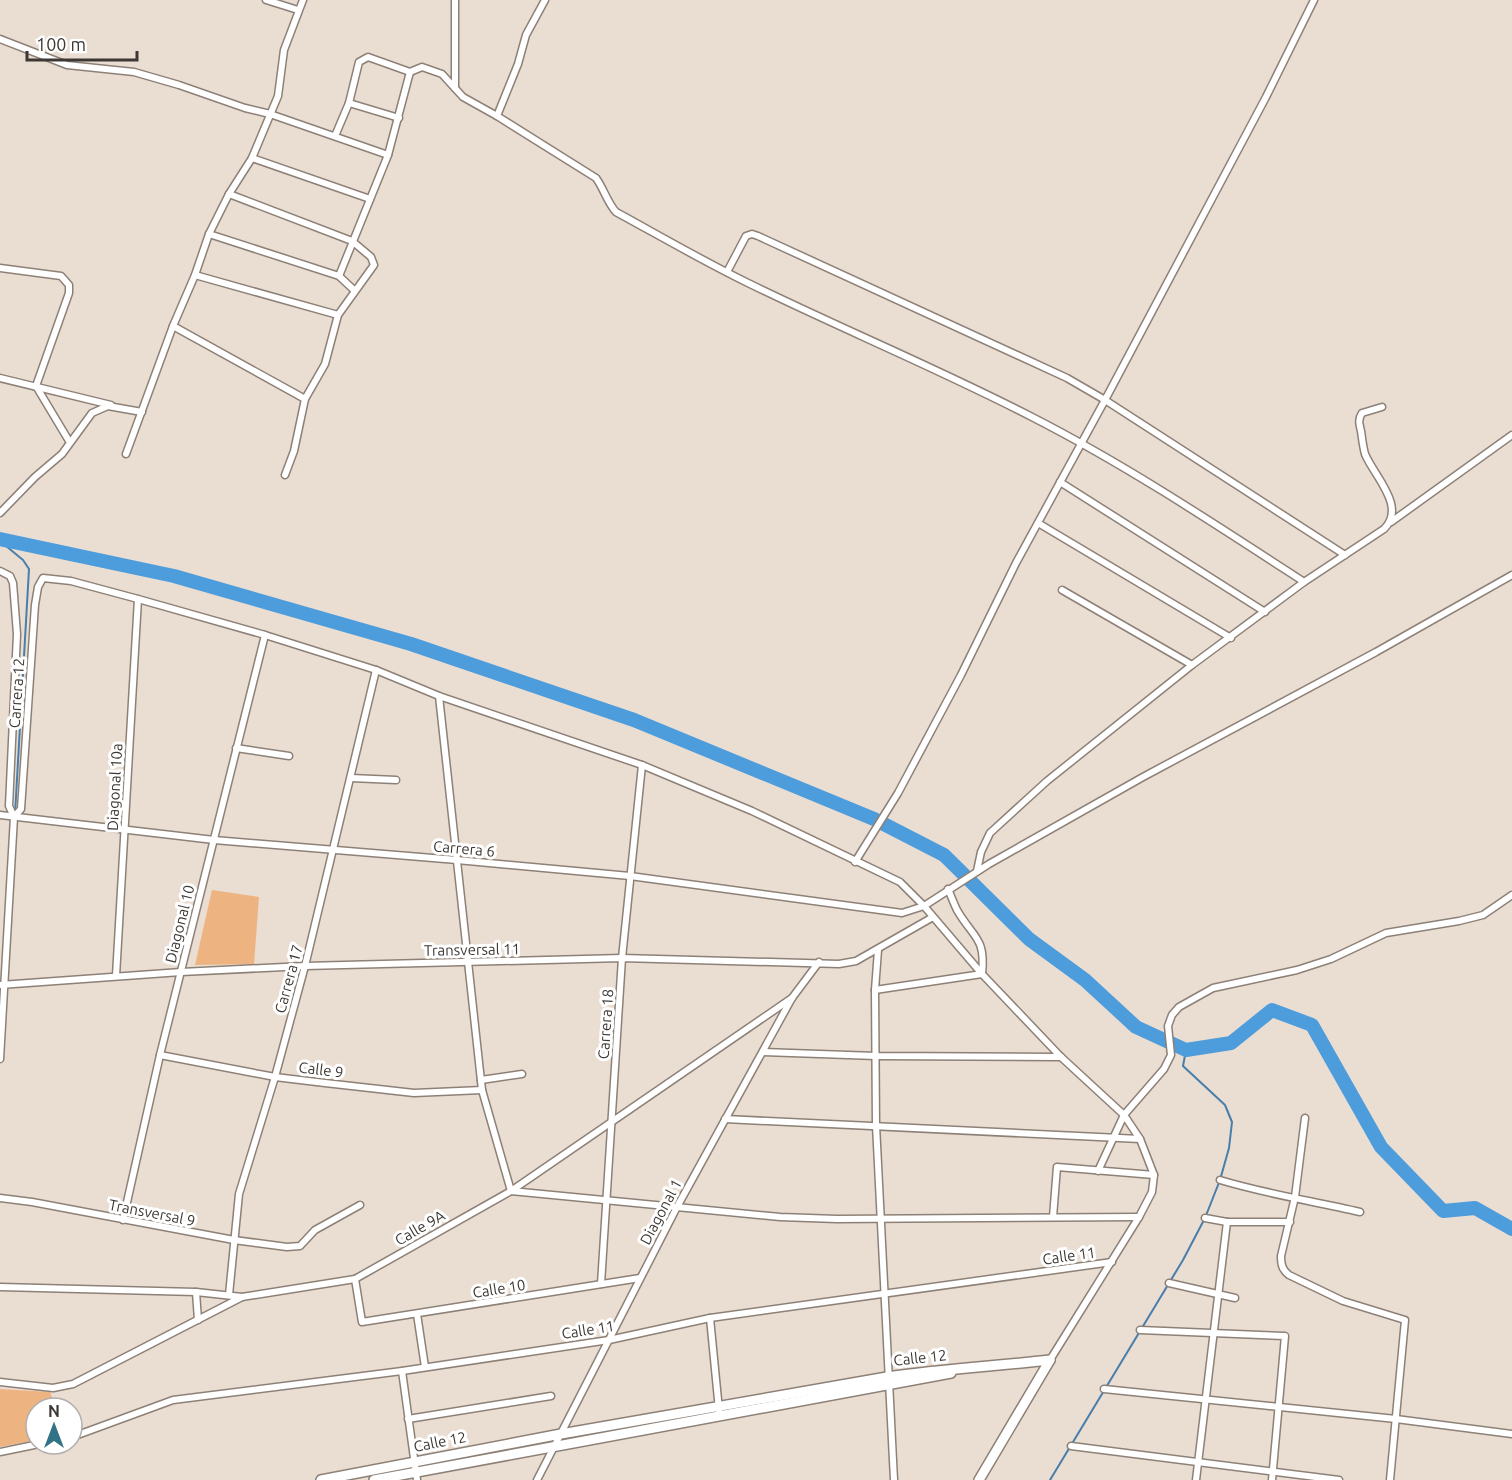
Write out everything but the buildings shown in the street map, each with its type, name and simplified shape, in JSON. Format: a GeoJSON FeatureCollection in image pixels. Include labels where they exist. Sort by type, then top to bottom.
{"type":"FeatureCollection","features":[{"type":"Feature","properties":{"kind":"street"},"geometry":{"type":"LineString","coordinates":[[266,0],[298,10]]}},
{"type":"Feature","properties":{"kind":"street"},"geometry":{"type":"LineString","coordinates":[[126,454],[173,326],[195,275],[208,234],[229,194],[252,158],[278,96],[284,50],[303,0]]}},
{"type":"Feature","properties":{"kind":"street"},"geometry":{"type":"LineString","coordinates":[[455,0],[455,88]]}},
{"type":"Feature","properties":{"kind":"street"},"geometry":{"type":"LineString","coordinates":[[497,116],[518,64],[526,35],[545,0]]}},
{"type":"Feature","properties":{"kind":"street"},"geometry":{"type":"LineString","coordinates":[[855,862],[898,793],[961,675],[1038,523],[1266,97],[1314,0]]}},
{"type":"Feature","properties":{"kind":"street"},"geometry":{"type":"LineString","coordinates":[[0,39],[67,65],[134,72],[179,85],[388,155]]}},
{"type":"Feature","properties":{"kind":"street"},"geometry":{"type":"LineString","coordinates":[[335,136],[349,103],[362,58],[368,57],[410,72],[422,67],[442,74],[463,97],[596,178],[608,203],[616,212],[686,252],[1033,417],[1172,497],[1304,582]]}},
{"type":"Feature","properties":{"kind":"street"},"geometry":{"type":"LineString","coordinates":[[339,276],[388,155],[410,72]]}},
{"type":"Feature","properties":{"kind":"street"},"geometry":{"type":"LineString","coordinates":[[349,103],[399,118]]}},
{"type":"Feature","properties":{"kind":"street"},"geometry":{"type":"LineString","coordinates":[[252,158],[370,199]]}},
{"type":"Feature","properties":{"kind":"street"},"geometry":{"type":"LineString","coordinates":[[229,194],[352,241],[371,257],[374,265],[338,315],[325,364],[305,399],[294,451],[285,475]]}},
{"type":"Feature","properties":{"kind":"street"},"geometry":{"type":"LineString","coordinates":[[208,234],[339,276],[355,291]]}},
{"type":"Feature","properties":{"kind":"street"},"geometry":{"type":"LineString","coordinates":[[727,272],[746,236],[752,234],[758,236],[1067,378],[1105,400],[1345,555]]}},
{"type":"Feature","properties":{"kind":"street"},"geometry":{"type":"LineString","coordinates":[[0,268],[61,276],[69,285],[69,293],[36,386]]}},
{"type":"Feature","properties":{"kind":"street"},"geometry":{"type":"LineString","coordinates":[[195,275],[338,315]]}},
{"type":"Feature","properties":{"kind":"street"},"geometry":{"type":"LineString","coordinates":[[173,326],[305,399]]}},
{"type":"Feature","properties":{"kind":"street"},"geometry":{"type":"LineString","coordinates":[[0,378],[142,412]]}},
{"type":"Feature","properties":{"kind":"street"},"geometry":{"type":"LineString","coordinates":[[36,386],[69,441]]}},
{"type":"Feature","properties":{"kind":"street"},"geometry":{"type":"LineString","coordinates":[[0,513],[35,477],[62,454],[69,441],[92,413],[111,406]]}},
{"type":"Feature","properties":{"kind":"street"},"geometry":{"type":"LineString","coordinates":[[1382,407],[1362,413],[1359,421],[1366,454],[1386,488],[1392,515],[1391,522]]}},
{"type":"Feature","properties":{"kind":"street"},"geometry":{"type":"LineString","coordinates":[[977,871],[981,852],[990,833],[1047,781],[1192,665],[1304,582],[1384,530],[1391,522],[1512,435]]}},
{"type":"Feature","properties":{"kind":"street"},"geometry":{"type":"LineString","coordinates":[[1060,482],[1265,612]]}},
{"type":"Feature","properties":{"kind":"street"},"geometry":{"type":"LineString","coordinates":[[1038,523],[1231,638]]}},
{"type":"Feature","properties":{"kind":"street","name":"Carrera 12"},"geometry":{"type":"LineString","coordinates":[[0,571],[10,576],[13,583],[17,628],[9,806],[14,817],[21,809],[38,587],[44,578],[71,581],[138,599]]}},
{"type":"Feature","properties":{"kind":"street"},"geometry":{"type":"LineString","coordinates":[[924,906],[977,871],[1143,777],[1376,652],[1512,574]]}},
{"type":"Feature","properties":{"kind":"street"},"geometry":{"type":"LineString","coordinates":[[1062,590],[1192,665]]}},
{"type":"Feature","properties":{"kind":"street"},"geometry":{"type":"LineString","coordinates":[[138,599],[265,635],[376,670],[439,696],[642,765],[752,811],[900,882],[924,906],[982,974],[1061,1057],[1124,1115],[1140,1139],[1154,1175],[1152,1192],[979,1480]]}},
{"type":"Feature","properties":{"kind":"street","name":"Diagonal 10a"},"geometry":{"type":"LineString","coordinates":[[116,976],[138,599]]}},
{"type":"Feature","properties":{"kind":"street","name":"Diagonal 10"},"geometry":{"type":"LineString","coordinates":[[123,1220],[160,1055],[265,635]]}},
{"type":"Feature","properties":{"kind":"street","name":"Carrera 17"},"geometry":{"type":"LineString","coordinates":[[229,1295],[239,1194],[275,1077],[305,966],[376,670]]}},
{"type":"Feature","properties":{"kind":"street"},"geometry":{"type":"LineString","coordinates":[[439,696],[482,1089],[511,1191],[780,1217],[837,1220],[1053,1216],[1139,1217]]}},
{"type":"Feature","properties":{"kind":"street"},"geometry":{"type":"LineString","coordinates":[[236,748],[289,756]]}},
{"type":"Feature","properties":{"kind":"street","name":"Carrera 18"},"geometry":{"type":"LineString","coordinates":[[601,1284],[622,958],[642,765]]}},
{"type":"Feature","properties":{"kind":"street"},"geometry":{"type":"LineString","coordinates":[[351,778],[396,780]]}},
{"type":"Feature","properties":{"kind":"street","name":"Carrera 6"},"geometry":{"type":"LineString","coordinates":[[0,815],[214,840],[630,876],[902,913],[924,906]]}},
{"type":"Feature","properties":{"kind":"street"},"geometry":{"type":"LineString","coordinates":[[0,1059],[2,985],[14,817]]}},
{"type":"Feature","properties":{"kind":"street"},"geometry":{"type":"LineString","coordinates":[[948,889],[958,911],[978,937],[982,974]]}},
{"type":"Feature","properties":{"kind":"street"},"geometry":{"type":"LineString","coordinates":[[1098,1172],[1124,1115],[1164,1068],[1171,1055],[1168,1026],[1179,1007],[1213,988],[1297,970],[1331,959],[1386,933],[1483,915],[1512,895]]}},
{"type":"Feature","properties":{"kind":"street","name":"Transversal 11"},"geometry":{"type":"LineString","coordinates":[[2,985],[116,976],[305,966],[622,958],[839,964],[856,961],[933,917]]}},
{"type":"Feature","properties":{"kind":"street"},"geometry":{"type":"LineString","coordinates":[[878,950],[875,990],[876,1125],[894,1480]]}},
{"type":"Feature","properties":{"kind":"street","name":"Diagonal 1"},"geometry":{"type":"LineString","coordinates":[[537,1480],[676,1207],[792,998],[819,962]]}},
{"type":"Feature","properties":{"kind":"street"},"geometry":{"type":"LineString","coordinates":[[875,990],[982,974]]}},
{"type":"Feature","properties":{"kind":"street","name":"Calle 9A"},"geometry":{"type":"LineString","coordinates":[[0,1287],[196,1292],[242,1297],[355,1279],[511,1191],[792,998]]}},
{"type":"Feature","properties":{"kind":"street"},"geometry":{"type":"LineString","coordinates":[[762,1052],[876,1056],[1061,1057]]}},
{"type":"Feature","properties":{"kind":"street","name":"Calle 9"},"geometry":{"type":"LineString","coordinates":[[160,1055],[275,1077],[414,1093],[482,1089]]}},
{"type":"Feature","properties":{"kind":"street"},"geometry":{"type":"LineString","coordinates":[[481,1080],[522,1074]]}},
{"type":"Feature","properties":{"kind":"street"},"geometry":{"type":"LineString","coordinates":[[1305,1118],[1295,1197],[1281,1256],[1284,1272],[1343,1301],[1405,1320],[1390,1480]]}},
{"type":"Feature","properties":{"kind":"street"},"geometry":{"type":"LineString","coordinates":[[725,1119],[1140,1139]]}},
{"type":"Feature","properties":{"kind":"street"},"geometry":{"type":"LineString","coordinates":[[1053,1216],[1057,1167],[1154,1175]]}},
{"type":"Feature","properties":{"kind":"street"},"geometry":{"type":"LineString","coordinates":[[1220,1180],[1254,1191],[1295,1197],[1360,1212]]}},
{"type":"Feature","properties":{"kind":"street","name":"Transversal 9"},"geometry":{"type":"LineString","coordinates":[[0,1198],[234,1240],[287,1247],[300,1246],[315,1230],[360,1204]]}},
{"type":"Feature","properties":{"kind":"street"},"geometry":{"type":"LineString","coordinates":[[1205,1218],[1227,1222],[1290,1222]]}},
{"type":"Feature","properties":{"kind":"street"},"geometry":{"type":"LineString","coordinates":[[1196,1480],[1227,1222]]}},
{"type":"Feature","properties":{"kind":"street","name":"Calle 11"},"geometry":{"type":"LineString","coordinates":[[84,1433],[173,1400],[402,1371],[609,1340],[710,1318],[1112,1262]]}},
{"type":"Feature","properties":{"kind":"street","name":"Calle 10"},"geometry":{"type":"LineString","coordinates":[[355,1279],[362,1322],[640,1278]]}},
{"type":"Feature","properties":{"kind":"street"},"geometry":{"type":"LineString","coordinates":[[1169,1283],[1235,1298]]}},
{"type":"Feature","properties":{"kind":"street"},"geometry":{"type":"LineString","coordinates":[[196,1292],[198,1320]]}},
{"type":"Feature","properties":{"kind":"street"},"geometry":{"type":"LineString","coordinates":[[0,1383],[54,1388],[73,1384],[242,1297]]}},
{"type":"Feature","properties":{"kind":"street"},"geometry":{"type":"LineString","coordinates":[[417,1314],[425,1367]]}},
{"type":"Feature","properties":{"kind":"street"},"geometry":{"type":"LineString","coordinates":[[710,1318],[719,1411]]}},
{"type":"Feature","properties":{"kind":"street"},"geometry":{"type":"LineString","coordinates":[[1140,1330],[1285,1336],[1272,1480]]}},
{"type":"Feature","properties":{"kind":"street","name":"Calle 12"},"geometry":{"type":"LineString","coordinates":[[321,1480],[415,1472],[561,1434],[719,1411],[888,1381],[935,1370],[965,1370],[1050,1360]]}},
{"type":"Feature","properties":{"kind":"street"},"geometry":{"type":"LineString","coordinates":[[402,1371],[415,1472]]}},
{"type":"Feature","properties":{"kind":"street"},"geometry":{"type":"LineString","coordinates":[[1104,1389],[1396,1419],[1512,1434]]}},
{"type":"Feature","properties":{"kind":"street"},"geometry":{"type":"LineString","coordinates":[[408,1419],[551,1396]]}},
{"type":"Feature","properties":{"kind":"street","name":"Calle 12"},"geometry":{"type":"LineString","coordinates":[[378,1480],[554,1447],[719,1411]]}},
{"type":"Feature","properties":{"kind":"street"},"geometry":{"type":"LineString","coordinates":[[1071,1446],[1339,1480]]}},
{"type":"Feature","properties":{"kind":"street"},"geometry":{"type":"LineString","coordinates":[[0,1452],[24,1447]]}},
{"type":"Feature","properties":{"kind":"shaded area"},"geometry":{"type":"Polygon","coordinates":[[[212,890],[259,897],[254,964],[195,965],[212,890]]]}},
{"type":"Feature","properties":{"kind":"shaded area"},"geometry":{"type":"Polygon","coordinates":[[[0,1389],[50,1392],[52,1396],[24,1396],[24,1442],[0,1447],[0,1389]]]}},
{"type":"Feature","properties":{"kind":"waterway"},"geometry":{"type":"LineString","coordinates":[[0,539],[174,576],[411,644],[634,720],[874,819],[944,855],[1029,939],[1085,980],[1136,1027],[1186,1050],[1231,1043],[1272,1010],[1312,1025],[1381,1147],[1443,1211],[1475,1208],[1512,1229]]}},
{"type":"Feature","properties":{"kind":"waterway"},"geometry":{"type":"LineString","coordinates":[[0,541],[23,560],[29,569],[15,814]]}},
{"type":"Feature","properties":{"kind":"waterway"},"geometry":{"type":"LineString","coordinates":[[1050,1480],[1183,1260],[1205,1218],[1220,1180],[1229,1148],[1232,1122],[1225,1105],[1183,1066],[1186,1050]]}}]}
